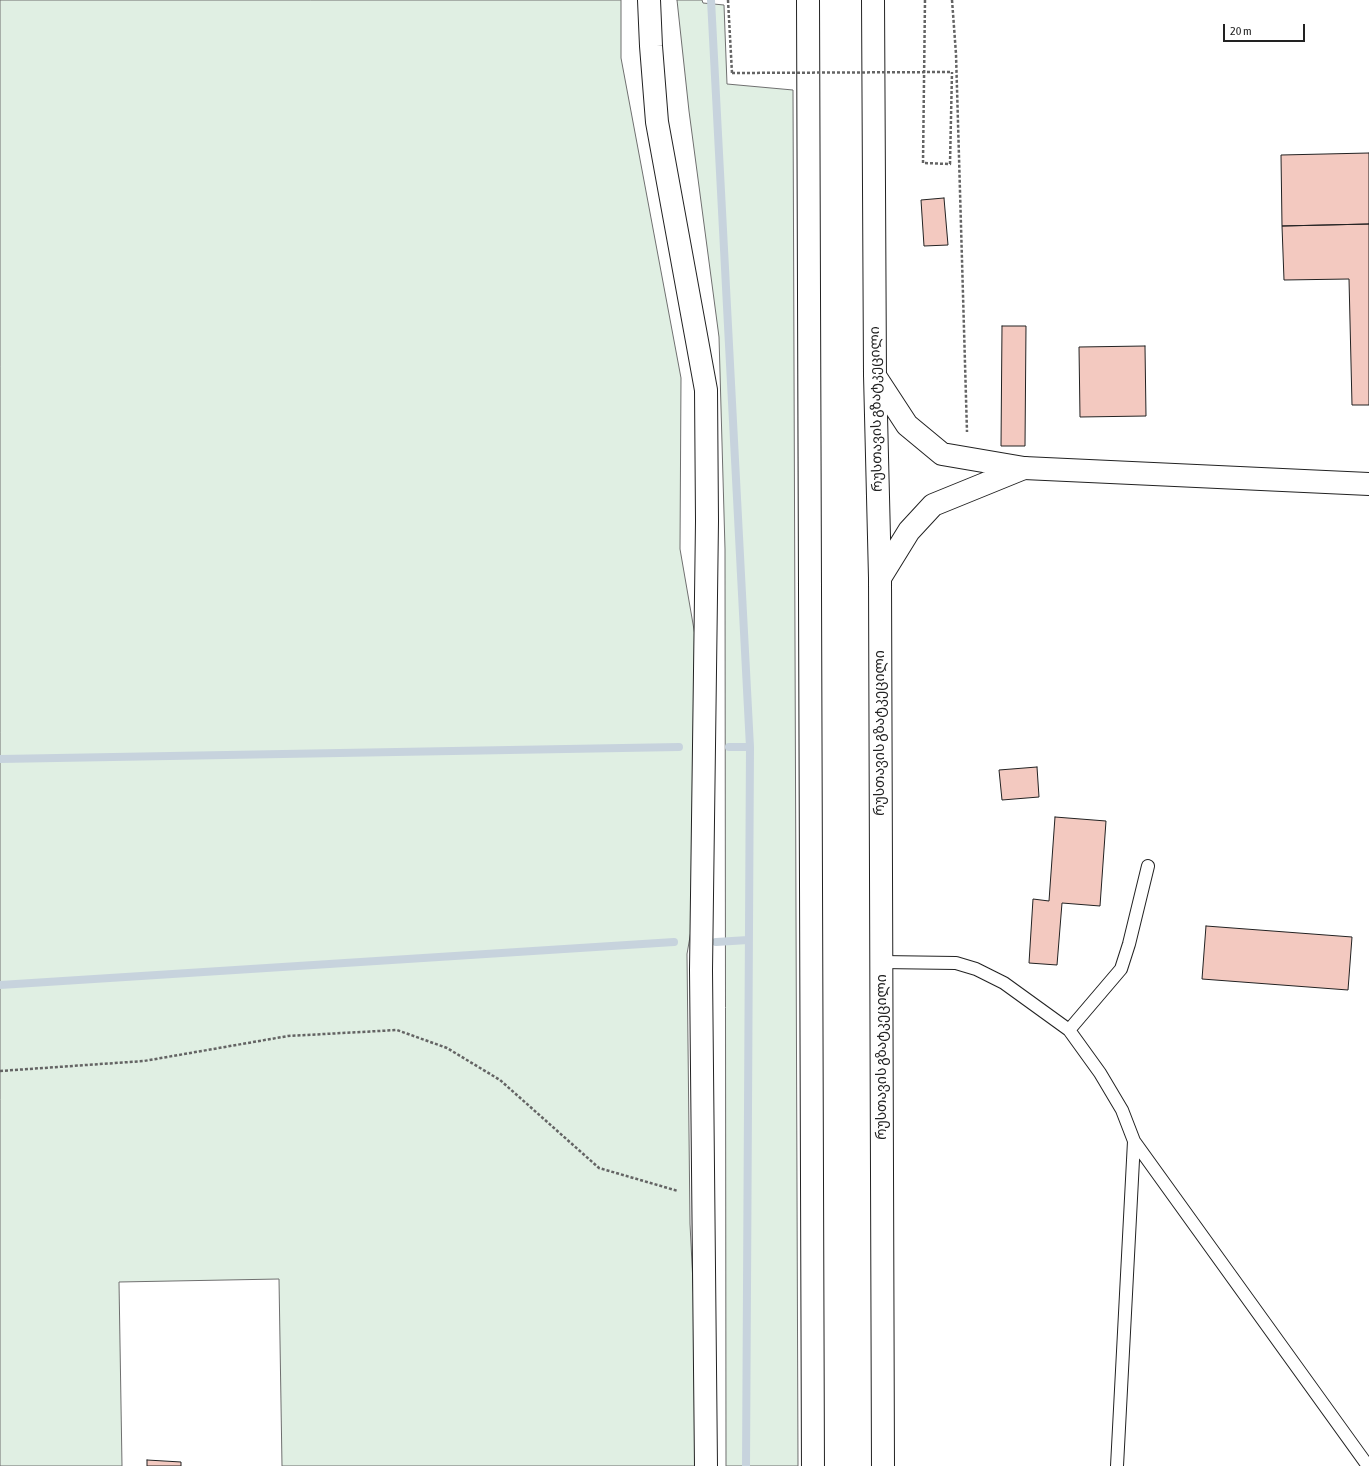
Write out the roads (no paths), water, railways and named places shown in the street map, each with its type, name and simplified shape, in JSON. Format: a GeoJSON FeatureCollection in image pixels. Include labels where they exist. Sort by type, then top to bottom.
{"type":"FeatureCollection","features":[{"type":"Feature","properties":{"kind":"main road"},"geometry":{"type":"LineString","coordinates":[[650,0],[651,46],[657,122],[706,390],[707,520],[702,970],[706,1466]]}},
{"type":"Feature","properties":{"kind":"main road"},"geometry":{"type":"LineString","coordinates":[[808,0],[813,1466]]}},
{"type":"Feature","properties":{"kind":"main road","name":"რუსთავის გზატკეცილი"},"geometry":{"type":"LineString","coordinates":[[873,0],[875,375],[880,578],[883,1466]]}},
{"type":"Feature","properties":{"kind":"main road"},"geometry":{"type":"LineString","coordinates":[[875,375],[906,425],[942,454],[1024,468],[1369,484]]}},
{"type":"Feature","properties":{"kind":"main road"},"geometry":{"type":"LineString","coordinates":[[880,578],[909,531],[933,505],[1024,468]]}},
{"type":"Feature","properties":{"kind":"lane"},"geometry":{"type":"LineString","coordinates":[[1069,1030],[1121,969],[1129,944],[1148,866]]}},
{"type":"Feature","properties":{"kind":"lane"},"geometry":{"type":"LineString","coordinates":[[881,962],[956,963],[976,969],[1004,983],[1069,1030],[1100,1073],[1122,1110],[1134,1141],[1368,1466]]}},
{"type":"Feature","properties":{"kind":"lane"},"geometry":{"type":"LineString","coordinates":[[1117,1466],[1134,1141]]}},
{"type":"Feature","properties":{"kind":"waterway"},"geometry":{"type":"LineString","coordinates":[[711,0],[750,747],[746,1466]]}},
{"type":"Feature","properties":{"kind":"waterway"},"geometry":{"type":"LineString","coordinates":[[0,759],[679,747]]}},
{"type":"Feature","properties":{"kind":"waterway"},"geometry":{"type":"LineString","coordinates":[[729,747],[750,747]]}},
{"type":"Feature","properties":{"kind":"waterway"},"geometry":{"type":"LineString","coordinates":[[716,942],[748,940]]}},
{"type":"Feature","properties":{"kind":"waterway"},"geometry":{"type":"LineString","coordinates":[[0,985],[674,942]]}}]}
